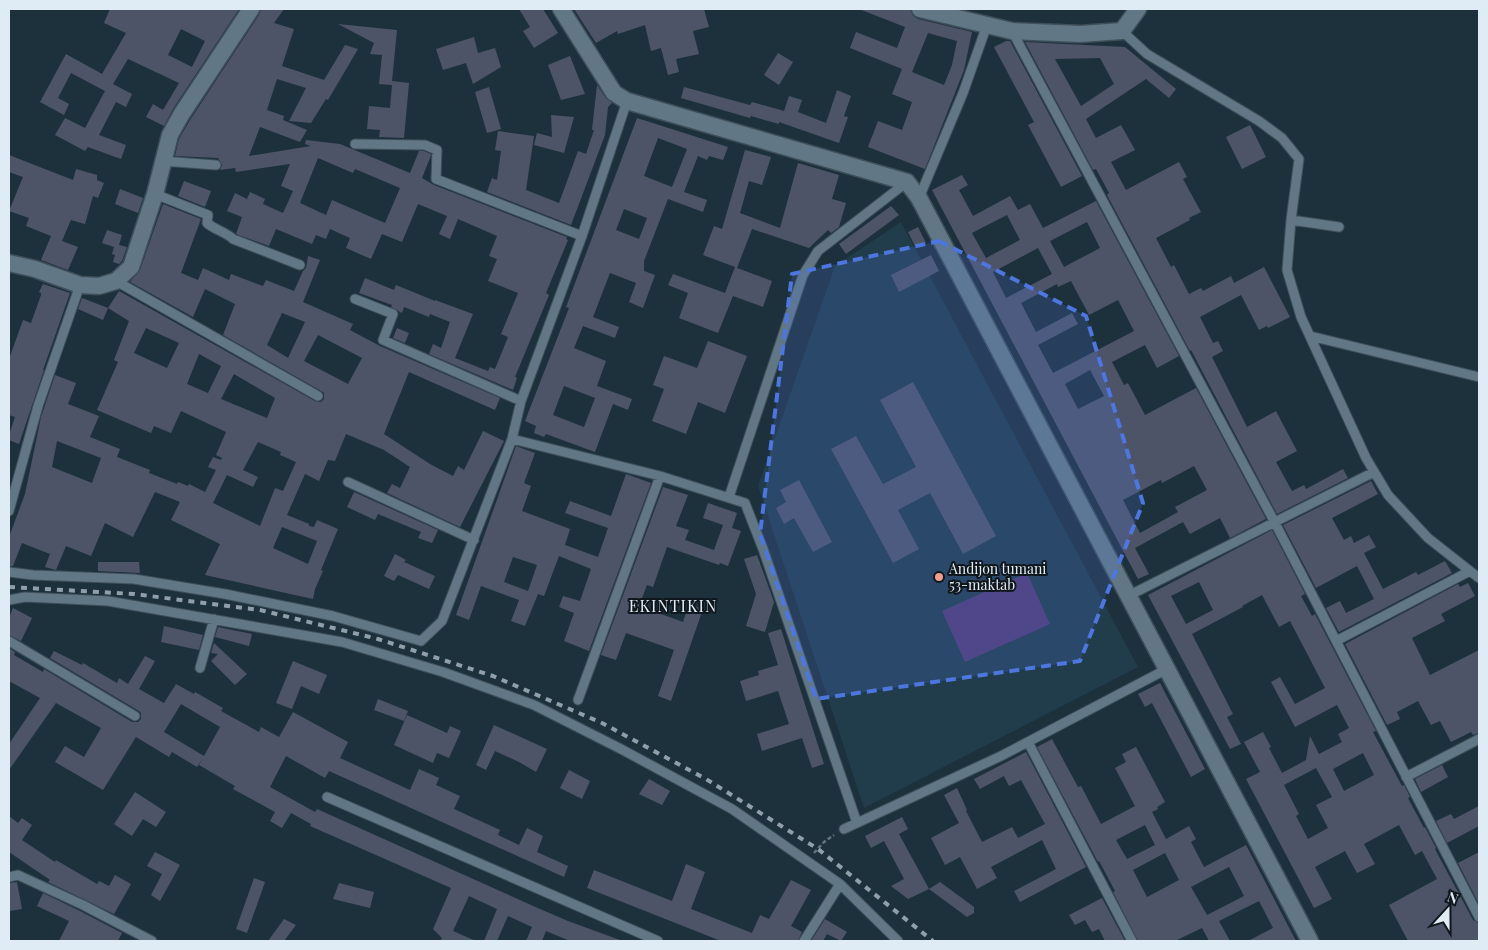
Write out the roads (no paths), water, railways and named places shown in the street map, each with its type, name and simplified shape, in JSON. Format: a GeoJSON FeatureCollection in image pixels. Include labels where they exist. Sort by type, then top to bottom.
{"type":"FeatureCollection","features":[{"type":"Feature","properties":{"kind":"street"},"geometry":{"type":"LineString","coordinates":[[9,263],[35,269],[80,284],[99,286],[116,281],[131,267],[155,194],[170,135],[181,115],[251,9]]}},
{"type":"Feature","properties":{"kind":"street"},"geometry":{"type":"LineString","coordinates":[[561,9],[614,93],[627,101],[907,182],[919,198],[1310,941]]}},
{"type":"Feature","properties":{"kind":"street"},"geometry":{"type":"LineString","coordinates":[[920,9],[1012,31],[1080,34],[1122,31],[1138,9]]}},
{"type":"Feature","properties":{"kind":"lane"},"geometry":{"type":"LineString","coordinates":[[919,198],[962,93],[987,25]]}},
{"type":"Feature","properties":{"kind":"lane"},"geometry":{"type":"LineString","coordinates":[[1012,31],[1274,521],[1479,917]]}},
{"type":"Feature","properties":{"kind":"lane"},"geometry":{"type":"LineString","coordinates":[[1122,31],[1146,54],[1259,121],[1282,138],[1300,160],[1291,220],[1287,270],[1301,317],[1366,458],[1388,495],[1428,538],[1479,578]]}},
{"type":"Feature","properties":{"kind":"lane"},"geometry":{"type":"LineString","coordinates":[[9,572],[33,575],[134,579],[225,594],[333,616],[421,640],[442,621],[474,540],[512,439],[521,401],[582,236],[627,101]]}},
{"type":"Feature","properties":{"kind":"lane"},"geometry":{"type":"LineString","coordinates":[[356,144],[425,145],[437,150],[436,179],[582,236]]}},
{"type":"Feature","properties":{"kind":"lane"},"geometry":{"type":"LineString","coordinates":[[162,161],[216,165]]}},
{"type":"Feature","properties":{"kind":"lane"},"geometry":{"type":"LineString","coordinates":[[729,497],[803,275],[818,251],[907,182]]}},
{"type":"Feature","properties":{"kind":"lane"},"geometry":{"type":"LineString","coordinates":[[155,194],[208,215],[206,222],[210,226],[229,235],[233,239],[300,265]]}},
{"type":"Feature","properties":{"kind":"lane"},"geometry":{"type":"LineString","coordinates":[[1291,220],[1339,227]]}},
{"type":"Feature","properties":{"kind":"lane"},"geometry":{"type":"LineString","coordinates":[[116,281],[318,396]]}},
{"type":"Feature","properties":{"kind":"lane"},"geometry":{"type":"LineString","coordinates":[[9,510],[38,406],[80,284]]}},
{"type":"Feature","properties":{"kind":"lane"},"geometry":{"type":"LineString","coordinates":[[355,299],[393,314],[383,340],[521,401]]}},
{"type":"Feature","properties":{"kind":"lane"},"geometry":{"type":"LineString","coordinates":[[1310,336],[1479,377]]}},
{"type":"Feature","properties":{"kind":"lane"},"geometry":{"type":"LineString","coordinates":[[512,439],[660,476],[745,503],[764,549],[857,823]]}},
{"type":"Feature","properties":{"kind":"lane"},"geometry":{"type":"LineString","coordinates":[[1128,596],[1374,472]]}},
{"type":"Feature","properties":{"kind":"lane"},"geometry":{"type":"LineString","coordinates":[[578,700],[660,476]]}},
{"type":"Feature","properties":{"kind":"lane"},"geometry":{"type":"LineString","coordinates":[[348,482],[474,540]]}},
{"type":"Feature","properties":{"kind":"lane"},"geometry":{"type":"LineString","coordinates":[[1336,641],[1470,571]]}},
{"type":"Feature","properties":{"kind":"lane"},"geometry":{"type":"LineString","coordinates":[[9,600],[25,597],[108,601],[342,642],[443,672],[534,705],[621,749],[732,809],[840,884],[898,941]]}},
{"type":"Feature","properties":{"kind":"lane"},"geometry":{"type":"LineString","coordinates":[[200,668],[214,619]]}},
{"type":"Feature","properties":{"kind":"lane"},"geometry":{"type":"LineString","coordinates":[[9,641],[135,716]]}},
{"type":"Feature","properties":{"kind":"lane"},"geometry":{"type":"LineString","coordinates":[[844,829],[1028,742],[1167,669]]}},
{"type":"Feature","properties":{"kind":"lane"},"geometry":{"type":"LineString","coordinates":[[1406,777],[1479,739]]}},
{"type":"Feature","properties":{"kind":"lane"},"geometry":{"type":"LineString","coordinates":[[1028,742],[1132,941]]}},
{"type":"Feature","properties":{"kind":"lane"},"geometry":{"type":"LineString","coordinates":[[327,797],[658,941]]}},
{"type":"Feature","properties":{"kind":"lane"},"geometry":{"type":"LineString","coordinates":[[9,877],[18,875],[83,905],[152,941]]}},
{"type":"Feature","properties":{"kind":"lane"},"geometry":{"type":"LineString","coordinates":[[804,941],[840,884]]}},
{"type":"Feature","properties":{"kind":"railway"},"geometry":{"type":"LineString","coordinates":[[9,587],[134,594],[260,610],[378,639],[493,676],[602,723],[706,779],[818,849],[933,941]]}},
{"type":"Feature","properties":{"kind":"place","name":"Andijon tumani 53-maktab"},"geometry":{"type":"Point","coordinates":[939,577]}},
{"type":"Feature","properties":{"kind":"district","name":"EKINTIKIN"},"geometry":{"type":"Point","coordinates":[673,606]}}]}
